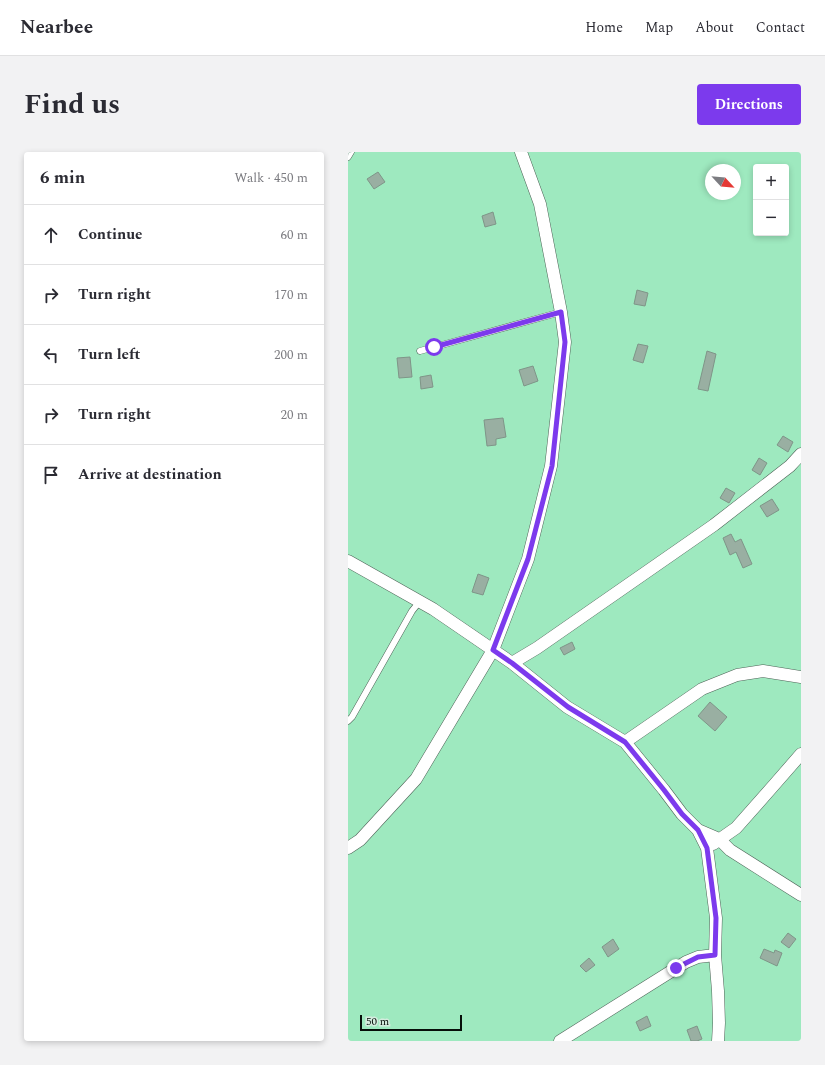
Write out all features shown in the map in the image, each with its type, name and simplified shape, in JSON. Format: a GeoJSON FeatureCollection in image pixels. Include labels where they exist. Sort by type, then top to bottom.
{"type":"FeatureCollection","features":[{"type":"Feature","properties":{"kind":"street"},"geometry":{"type":"LineString","coordinates":[[348,848],[360,840],[416,778],[493,650],[528,559],[552,466],[565,342],[561,312],[540,204],[521,152]]}},
{"type":"Feature","properties":{"kind":"street"},"geometry":{"type":"LineString","coordinates":[[512,663],[537,648],[714,525],[790,466],[801,454]]}},
{"type":"Feature","properties":{"kind":"street"},"geometry":{"type":"LineString","coordinates":[[348,561],[433,608],[512,663],[568,707],[625,742],[682,814],[698,830],[707,848],[716,918],[715,955],[718,991],[718,1041]]}},
{"type":"Feature","properties":{"kind":"street"},"geometry":{"type":"LineString","coordinates":[[625,742],[702,689],[736,675],[763,671],[801,677]]}},
{"type":"Feature","properties":{"kind":"street"},"geometry":{"type":"LineString","coordinates":[[707,848],[736,828],[801,754]]}},
{"type":"Feature","properties":{"kind":"street"},"geometry":{"type":"LineString","coordinates":[[698,830],[719,839],[730,850],[801,895]]}},
{"type":"Feature","properties":{"kind":"street"},"geometry":{"type":"LineString","coordinates":[[560,1041],[686,962],[698,957],[715,955]]}},
{"type":"Feature","properties":{"kind":"lane"},"geometry":{"type":"LineString","coordinates":[[348,157],[351,152]]}},
{"type":"Feature","properties":{"kind":"lane"},"geometry":{"type":"LineString","coordinates":[[420,351],[561,312]]}},
{"type":"Feature","properties":{"kind":"lane"},"geometry":{"type":"LineString","coordinates":[[348,721],[352,717],[412,611],[420,601]]}},
{"type":"Feature","properties":{"kind":"green space"},"geometry":{"type":"Polygon","coordinates":[[[348,152],[801,152],[801,1041],[348,1041],[348,152]]]}},
{"type":"Feature","properties":{"kind":"building"},"geometry":{"type":"Polygon","coordinates":[[[378,172],[385,182],[374,189],[367,179],[378,172]]]}},
{"type":"Feature","properties":{"kind":"building"},"geometry":{"type":"Polygon","coordinates":[[[493,212],[496,224],[485,227],[482,216],[493,212]]]}},
{"type":"Feature","properties":{"kind":"building"},"geometry":{"type":"Polygon","coordinates":[[[637,290],[648,293],[645,306],[634,304],[637,290]]]}},
{"type":"Feature","properties":{"kind":"building"},"geometry":{"type":"Polygon","coordinates":[[[638,344],[648,346],[643,363],[633,360],[638,344]]]}},
{"type":"Feature","properties":{"kind":"building"},"geometry":{"type":"Polygon","coordinates":[[[707,351],[716,354],[708,391],[698,389],[707,351]]]}},
{"type":"Feature","properties":{"kind":"building"},"geometry":{"type":"Polygon","coordinates":[[[410,357],[412,377],[399,378],[397,358],[410,357]]]}},
{"type":"Feature","properties":{"kind":"building"},"geometry":{"type":"Polygon","coordinates":[[[533,366],[538,381],[524,386],[519,370],[533,366]]]}},
{"type":"Feature","properties":{"kind":"building"},"geometry":{"type":"Polygon","coordinates":[[[431,375],[433,387],[421,389],[420,377],[431,375]]]}},
{"type":"Feature","properties":{"kind":"building"},"geometry":{"type":"Polygon","coordinates":[[[503,418],[506,437],[496,439],[496,445],[487,446],[484,420],[503,418]]]}},
{"type":"Feature","properties":{"kind":"building"},"geometry":{"type":"Polygon","coordinates":[[[783,436],[793,442],[788,452],[777,445],[783,436]]]}},
{"type":"Feature","properties":{"kind":"building"},"geometry":{"type":"Polygon","coordinates":[[[759,458],[767,463],[760,475],[752,470],[759,458]]]}},
{"type":"Feature","properties":{"kind":"building"},"geometry":{"type":"Polygon","coordinates":[[[726,488],[735,493],[729,503],[720,498],[726,488]]]}},
{"type":"Feature","properties":{"kind":"building"},"geometry":{"type":"Polygon","coordinates":[[[772,499],[779,510],[767,517],[760,506],[772,499]]]}},
{"type":"Feature","properties":{"kind":"building"},"geometry":{"type":"Polygon","coordinates":[[[731,534],[735,542],[741,539],[752,564],[743,568],[736,552],[730,555],[723,538],[731,534]]]}},
{"type":"Feature","properties":{"kind":"building"},"geometry":{"type":"Polygon","coordinates":[[[478,574],[489,578],[483,595],[472,592],[478,574]]]}},
{"type":"Feature","properties":{"kind":"building"},"geometry":{"type":"Polygon","coordinates":[[[572,642],[575,649],[564,655],[560,648],[572,642]]]}},
{"type":"Feature","properties":{"kind":"building"},"geometry":{"type":"Polygon","coordinates":[[[710,702],[727,717],[715,731],[698,716],[710,702]]]}},
{"type":"Feature","properties":{"kind":"building"},"geometry":{"type":"Polygon","coordinates":[[[788,933],[796,939],[789,948],[781,942],[788,933]]]}},
{"type":"Feature","properties":{"kind":"building"},"geometry":{"type":"Polygon","coordinates":[[[613,939],[619,949],[608,957],[602,947],[613,939]]]}},
{"type":"Feature","properties":{"kind":"building"},"geometry":{"type":"Polygon","coordinates":[[[764,949],[774,953],[775,950],[782,953],[777,966],[760,958],[764,949]]]}},
{"type":"Feature","properties":{"kind":"building"},"geometry":{"type":"Polygon","coordinates":[[[589,958],[595,965],[586,972],[580,966],[589,958]]]}},
{"type":"Feature","properties":{"kind":"building"},"geometry":{"type":"Polygon","coordinates":[[[647,1016],[651,1026],[640,1031],[636,1022],[647,1016]]]}},
{"type":"Feature","properties":{"kind":"building"},"geometry":{"type":"Polygon","coordinates":[[[697,1026],[702,1039],[691,1041],[687,1030],[697,1026]]]}},
{"type":"Feature","properties":{"kind":"route"},"geometry":{"type":"LineString","coordinates":[[434,347],[561,312],[565,342],[552,466],[528,559],[493,650],[568,707],[625,742],[682,814],[698,830],[707,848],[716,918],[715,955],[698,957],[676,968]]}}]}
